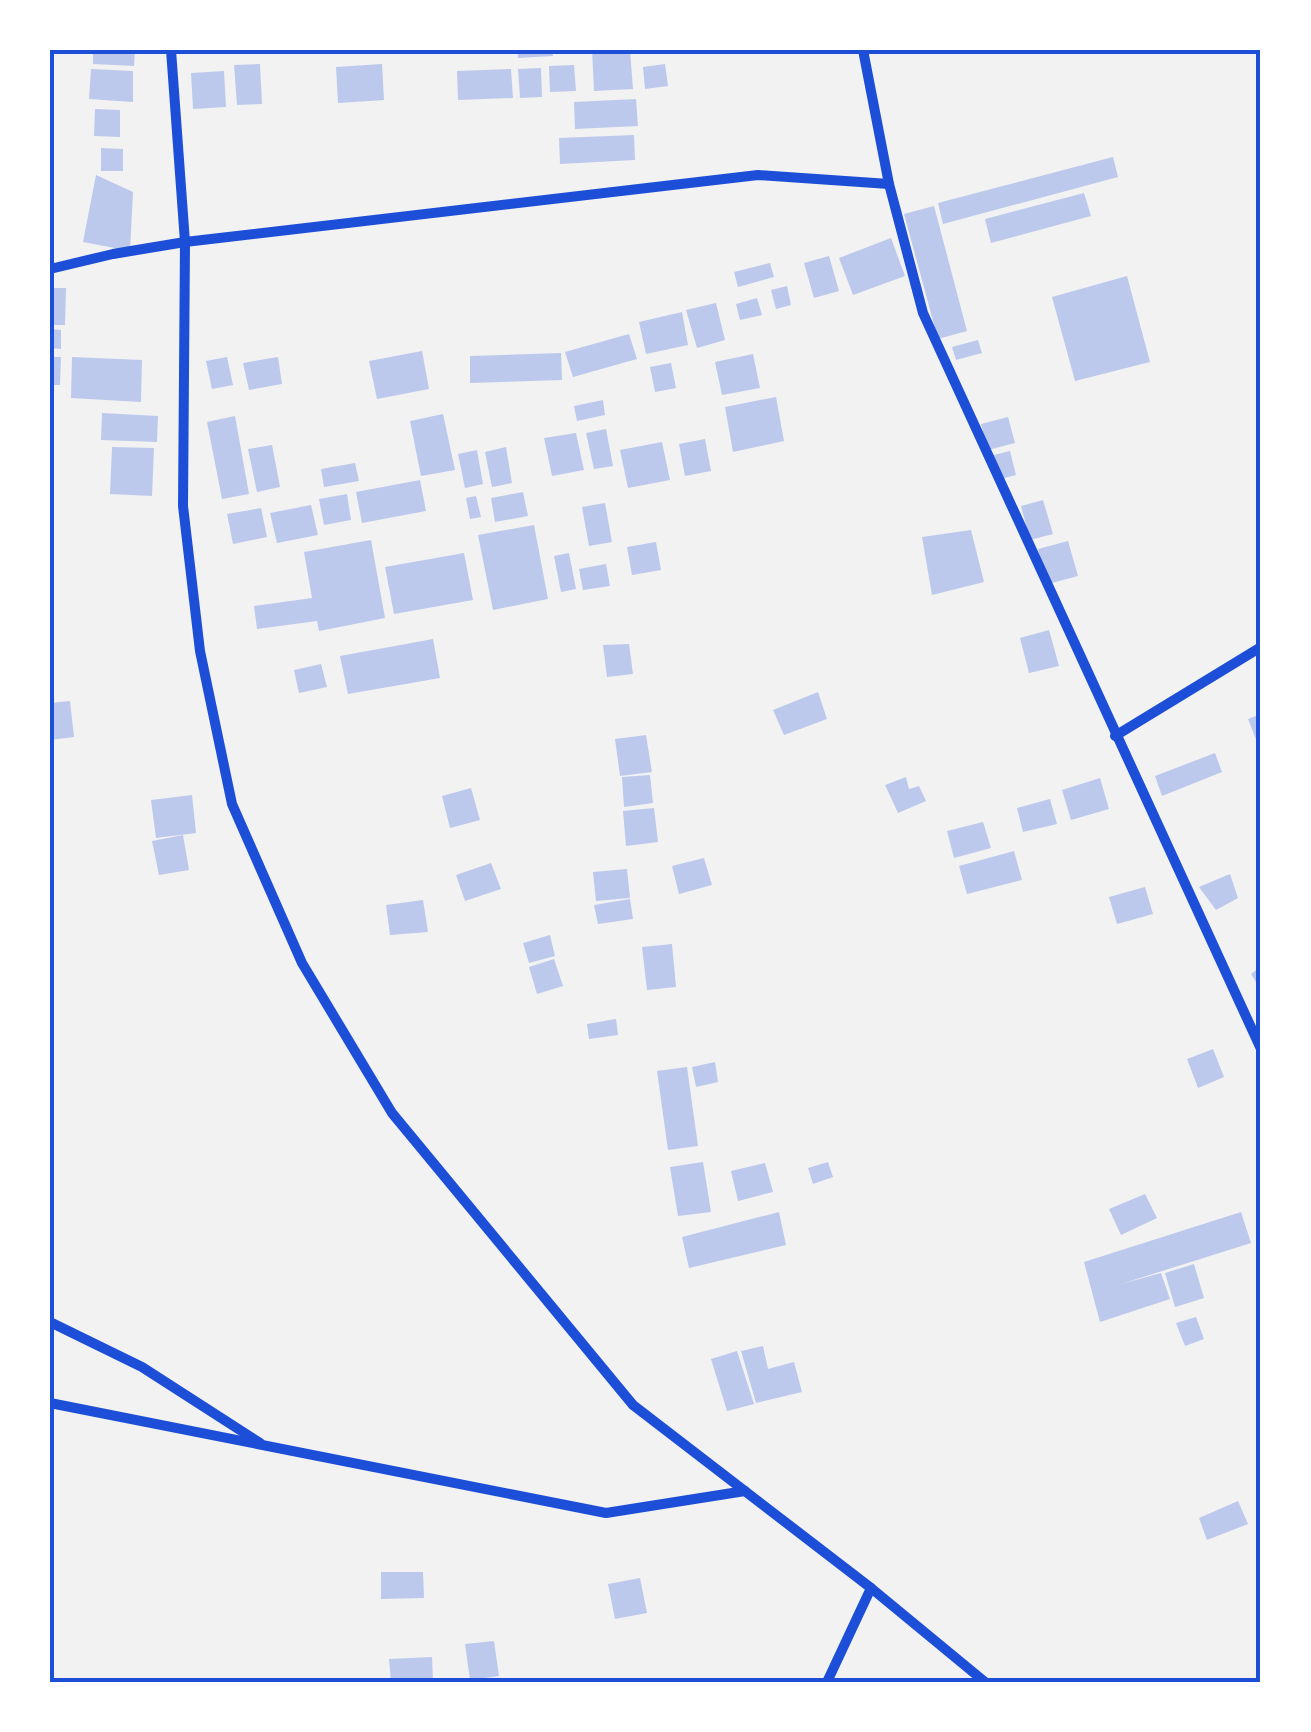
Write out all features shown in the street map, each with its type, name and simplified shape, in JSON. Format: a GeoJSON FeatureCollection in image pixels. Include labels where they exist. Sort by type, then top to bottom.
{"type":"FeatureCollection","features":[{"type":"Feature","properties":{"kind":"street"},"geometry":{"type":"LineString","coordinates":[[171,50],[185,242],[182,506],[200,651],[232,804],[302,963],[392,1113],[634,1404],[985,1682]]}},
{"type":"Feature","properties":{"kind":"street"},"geometry":{"type":"LineString","coordinates":[[863,50],[889,184],[923,314],[1261,1050]]}},
{"type":"Feature","properties":{"kind":"street"},"geometry":{"type":"LineString","coordinates":[[50,270],[185,242],[758,175],[889,184]]}},
{"type":"Feature","properties":{"kind":"street"},"geometry":{"type":"LineString","coordinates":[[1115,736],[1261,647]]}},
{"type":"Feature","properties":{"kind":"street"},"geometry":{"type":"LineString","coordinates":[[50,1322],[142,1367],[265,1446]]}},
{"type":"Feature","properties":{"kind":"street"},"geometry":{"type":"LineString","coordinates":[[50,1403],[606,1512],[745,1491]]}},
{"type":"Feature","properties":{"kind":"street"},"geometry":{"type":"LineString","coordinates":[[826,1682],[870,1588]]}},
{"type":"Feature","properties":{"kind":"building"},"geometry":{"type":"Polygon","coordinates":[[[93,50],[135,50],[134,66],[93,64],[93,50]]]}},
{"type":"Feature","properties":{"kind":"building"},"geometry":{"type":"Polygon","coordinates":[[[518,50],[552,50],[553,56],[518,58],[518,50]]]}},
{"type":"Feature","properties":{"kind":"building"},"geometry":{"type":"Polygon","coordinates":[[[592,50],[630,50],[633,89],[594,91],[592,50]]]}},
{"type":"Feature","properties":{"kind":"building"},"geometry":{"type":"Polygon","coordinates":[[[260,64],[262,104],[237,105],[234,65],[260,64]]]}},
{"type":"Feature","properties":{"kind":"building"},"geometry":{"type":"Polygon","coordinates":[[[382,64],[384,100],[338,103],[336,67],[382,64]]]}},
{"type":"Feature","properties":{"kind":"building"},"geometry":{"type":"Polygon","coordinates":[[[665,64],[668,86],[645,89],[643,67],[665,64]]]}},
{"type":"Feature","properties":{"kind":"building"},"geometry":{"type":"Polygon","coordinates":[[[574,65],[576,91],[550,92],[549,66],[574,65]]]}},
{"type":"Feature","properties":{"kind":"building"},"geometry":{"type":"Polygon","coordinates":[[[541,68],[542,97],[520,98],[518,69],[541,68]]]}},
{"type":"Feature","properties":{"kind":"building"},"geometry":{"type":"Polygon","coordinates":[[[91,69],[133,71],[133,102],[89,99],[91,69]]]}},
{"type":"Feature","properties":{"kind":"building"},"geometry":{"type":"Polygon","coordinates":[[[511,69],[513,98],[458,100],[457,71],[511,69]]]}},
{"type":"Feature","properties":{"kind":"building"},"geometry":{"type":"Polygon","coordinates":[[[224,71],[226,107],[193,109],[191,73],[224,71]]]}},
{"type":"Feature","properties":{"kind":"building"},"geometry":{"type":"Polygon","coordinates":[[[636,99],[638,126],[575,129],[574,102],[636,99]]]}},
{"type":"Feature","properties":{"kind":"building"},"geometry":{"type":"Polygon","coordinates":[[[95,109],[120,110],[120,137],[94,136],[95,109]]]}},
{"type":"Feature","properties":{"kind":"building"},"geometry":{"type":"Polygon","coordinates":[[[634,135],[635,160],[560,164],[559,138],[634,135]]]}},
{"type":"Feature","properties":{"kind":"building"},"geometry":{"type":"Polygon","coordinates":[[[101,148],[123,149],[123,171],[101,171],[101,148]]]}},
{"type":"Feature","properties":{"kind":"building"},"geometry":{"type":"Polygon","coordinates":[[[1113,157],[1118,177],[943,224],[938,203],[1113,157]]]}},
{"type":"Feature","properties":{"kind":"building"},"geometry":{"type":"Polygon","coordinates":[[[96,175],[133,192],[130,251],[83,242],[96,175]]]}},
{"type":"Feature","properties":{"kind":"building"},"geometry":{"type":"Polygon","coordinates":[[[1084,193],[1091,216],[991,243],[985,219],[1084,193]]]}},
{"type":"Feature","properties":{"kind":"building"},"geometry":{"type":"Polygon","coordinates":[[[934,206],[967,331],[938,339],[904,214],[934,206]]]}},
{"type":"Feature","properties":{"kind":"building"},"geometry":{"type":"Polygon","coordinates":[[[891,238],[905,276],[853,295],[839,258],[891,238]]]}},
{"type":"Feature","properties":{"kind":"building"},"geometry":{"type":"Polygon","coordinates":[[[829,256],[839,291],[814,298],[804,263],[829,256]]]}},
{"type":"Feature","properties":{"kind":"building"},"geometry":{"type":"Polygon","coordinates":[[[770,263],[774,277],[738,287],[734,272],[770,263]]]}},
{"type":"Feature","properties":{"kind":"building"},"geometry":{"type":"Polygon","coordinates":[[[1127,276],[1150,362],[1075,381],[1052,297],[1127,276]]]}},
{"type":"Feature","properties":{"kind":"building"},"geometry":{"type":"Polygon","coordinates":[[[787,286],[791,305],[776,309],[771,290],[787,286]]]}},
{"type":"Feature","properties":{"kind":"building"},"geometry":{"type":"Polygon","coordinates":[[[50,288],[66,288],[65,325],[50,325],[50,288]]]}},
{"type":"Feature","properties":{"kind":"building"},"geometry":{"type":"Polygon","coordinates":[[[757,298],[762,315],[740,320],[736,304],[757,298]]]}},
{"type":"Feature","properties":{"kind":"building"},"geometry":{"type":"Polygon","coordinates":[[[716,303],[725,340],[697,348],[686,310],[716,303]]]}},
{"type":"Feature","properties":{"kind":"building"},"geometry":{"type":"Polygon","coordinates":[[[682,312],[688,345],[646,354],[639,322],[682,312]]]}},
{"type":"Feature","properties":{"kind":"building"},"geometry":{"type":"Polygon","coordinates":[[[50,329],[61,330],[61,349],[50,348],[50,329]]]}},
{"type":"Feature","properties":{"kind":"building"},"geometry":{"type":"Polygon","coordinates":[[[629,334],[637,359],[573,377],[565,352],[629,334]]]}},
{"type":"Feature","properties":{"kind":"building"},"geometry":{"type":"Polygon","coordinates":[[[978,340],[982,353],[956,360],[952,347],[978,340]]]}},
{"type":"Feature","properties":{"kind":"building"},"geometry":{"type":"Polygon","coordinates":[[[422,351],[429,389],[377,399],[369,361],[422,351]]]}},
{"type":"Feature","properties":{"kind":"building"},"geometry":{"type":"Polygon","coordinates":[[[561,353],[562,380],[470,383],[470,356],[561,353]]]}},
{"type":"Feature","properties":{"kind":"building"},"geometry":{"type":"Polygon","coordinates":[[[753,354],[760,388],[722,395],[715,362],[753,354]]]}},
{"type":"Feature","properties":{"kind":"building"},"geometry":{"type":"Polygon","coordinates":[[[50,357],[61,357],[60,385],[50,385],[50,357]]]}},
{"type":"Feature","properties":{"kind":"building"},"geometry":{"type":"Polygon","coordinates":[[[72,357],[142,360],[141,402],[71,398],[72,357]]]}},
{"type":"Feature","properties":{"kind":"building"},"geometry":{"type":"Polygon","coordinates":[[[227,357],[233,385],[212,389],[206,361],[227,357]]]}},
{"type":"Feature","properties":{"kind":"building"},"geometry":{"type":"Polygon","coordinates":[[[278,357],[282,384],[249,390],[243,363],[278,357]]]}},
{"type":"Feature","properties":{"kind":"building"},"geometry":{"type":"Polygon","coordinates":[[[671,363],[676,388],[655,392],[650,367],[671,363]]]}},
{"type":"Feature","properties":{"kind":"building"},"geometry":{"type":"Polygon","coordinates":[[[776,397],[784,441],[733,452],[725,407],[776,397]]]}},
{"type":"Feature","properties":{"kind":"building"},"geometry":{"type":"Polygon","coordinates":[[[603,400],[605,415],[577,421],[574,406],[603,400]]]}},
{"type":"Feature","properties":{"kind":"building"},"geometry":{"type":"Polygon","coordinates":[[[102,413],[158,416],[157,442],[101,440],[102,413]]]}},
{"type":"Feature","properties":{"kind":"building"},"geometry":{"type":"Polygon","coordinates":[[[443,414],[455,470],[421,476],[410,421],[443,414]]]}},
{"type":"Feature","properties":{"kind":"building"},"geometry":{"type":"Polygon","coordinates":[[[235,416],[249,494],[222,499],[207,422],[235,416]]]}},
{"type":"Feature","properties":{"kind":"building"},"geometry":{"type":"Polygon","coordinates":[[[1008,417],[1015,443],[988,450],[981,424],[1008,417]]]}},
{"type":"Feature","properties":{"kind":"building"},"geometry":{"type":"Polygon","coordinates":[[[606,429],[613,466],[594,469],[586,433],[606,429]]]}},
{"type":"Feature","properties":{"kind":"building"},"geometry":{"type":"Polygon","coordinates":[[[576,433],[584,470],[552,476],[544,438],[576,433]]]}},
{"type":"Feature","properties":{"kind":"building"},"geometry":{"type":"Polygon","coordinates":[[[705,439],[711,471],[685,476],[679,444],[705,439]]]}},
{"type":"Feature","properties":{"kind":"building"},"geometry":{"type":"Polygon","coordinates":[[[662,442],[670,480],[628,488],[620,450],[662,442]]]}},
{"type":"Feature","properties":{"kind":"building"},"geometry":{"type":"Polygon","coordinates":[[[272,445],[280,487],[257,492],[248,449],[272,445]]]}},
{"type":"Feature","properties":{"kind":"building"},"geometry":{"type":"Polygon","coordinates":[[[112,447],[154,448],[152,496],[110,494],[112,447]]]}},
{"type":"Feature","properties":{"kind":"building"},"geometry":{"type":"Polygon","coordinates":[[[506,447],[512,483],[492,487],[485,452],[506,447]]]}},
{"type":"Feature","properties":{"kind":"building"},"geometry":{"type":"Polygon","coordinates":[[[477,450],[483,484],[465,488],[458,454],[477,450]]]}},
{"type":"Feature","properties":{"kind":"building"},"geometry":{"type":"Polygon","coordinates":[[[1010,451],[1016,475],[1001,479],[994,455],[1010,451]]]}},
{"type":"Feature","properties":{"kind":"building"},"geometry":{"type":"Polygon","coordinates":[[[355,463],[359,481],[324,487],[321,469],[355,463]]]}},
{"type":"Feature","properties":{"kind":"building"},"geometry":{"type":"Polygon","coordinates":[[[420,480],[426,511],[362,523],[356,492],[420,480]]]}},
{"type":"Feature","properties":{"kind":"building"},"geometry":{"type":"Polygon","coordinates":[[[523,492],[528,516],[495,522],[491,498],[523,492]]]}},
{"type":"Feature","properties":{"kind":"building"},"geometry":{"type":"Polygon","coordinates":[[[347,494],[351,520],[324,525],[319,499],[347,494]]]}},
{"type":"Feature","properties":{"kind":"building"},"geometry":{"type":"Polygon","coordinates":[[[476,496],[481,517],[470,519],[466,498],[476,496]]]}},
{"type":"Feature","properties":{"kind":"building"},"geometry":{"type":"Polygon","coordinates":[[[1043,500],[1053,534],[1030,540],[1021,506],[1043,500]]]}},
{"type":"Feature","properties":{"kind":"building"},"geometry":{"type":"Polygon","coordinates":[[[605,503],[612,542],[589,546],[582,507],[605,503]]]}},
{"type":"Feature","properties":{"kind":"building"},"geometry":{"type":"Polygon","coordinates":[[[311,505],[318,535],[277,543],[270,513],[311,505]]]}},
{"type":"Feature","properties":{"kind":"building"},"geometry":{"type":"Polygon","coordinates":[[[261,508],[267,537],[233,544],[227,514],[261,508]]]}},
{"type":"Feature","properties":{"kind":"building"},"geometry":{"type":"Polygon","coordinates":[[[534,525],[548,599],[493,610],[478,535],[534,525]]]}},
{"type":"Feature","properties":{"kind":"building"},"geometry":{"type":"Polygon","coordinates":[[[971,530],[984,582],[932,595],[922,537],[971,530]]]}},
{"type":"Feature","properties":{"kind":"building"},"geometry":{"type":"Polygon","coordinates":[[[371,540],[385,618],[319,631],[317,621],[257,629],[254,606],[312,598],[304,552],[371,540]]]}},
{"type":"Feature","properties":{"kind":"building"},"geometry":{"type":"Polygon","coordinates":[[[1068,541],[1078,576],[1048,584],[1038,549],[1068,541]]]}},
{"type":"Feature","properties":{"kind":"building"},"geometry":{"type":"Polygon","coordinates":[[[656,542],[661,570],[632,575],[627,547],[656,542]]]}},
{"type":"Feature","properties":{"kind":"building"},"geometry":{"type":"Polygon","coordinates":[[[464,553],[473,600],[394,614],[385,567],[464,553]]]}},
{"type":"Feature","properties":{"kind":"building"},"geometry":{"type":"Polygon","coordinates":[[[569,553],[576,589],[561,592],[554,556],[569,553]]]}},
{"type":"Feature","properties":{"kind":"building"},"geometry":{"type":"Polygon","coordinates":[[[606,564],[610,586],[583,590],[579,569],[606,564]]]}},
{"type":"Feature","properties":{"kind":"building"},"geometry":{"type":"Polygon","coordinates":[[[1049,630],[1059,666],[1029,673],[1020,638],[1049,630]]]}},
{"type":"Feature","properties":{"kind":"building"},"geometry":{"type":"Polygon","coordinates":[[[433,639],[440,678],[348,694],[340,656],[433,639]]]}},
{"type":"Feature","properties":{"kind":"building"},"geometry":{"type":"Polygon","coordinates":[[[629,644],[633,674],[607,677],[603,645],[629,644]]]}},
{"type":"Feature","properties":{"kind":"building"},"geometry":{"type":"Polygon","coordinates":[[[321,664],[327,687],[299,693],[294,670],[321,664]]]}},
{"type":"Feature","properties":{"kind":"building"},"geometry":{"type":"Polygon","coordinates":[[[818,692],[827,719],[784,735],[773,710],[818,692]]]}},
{"type":"Feature","properties":{"kind":"building"},"geometry":{"type":"Polygon","coordinates":[[[70,701],[74,737],[50,740],[50,703],[70,701]]]}},
{"type":"Feature","properties":{"kind":"building"},"geometry":{"type":"Polygon","coordinates":[[[1261,714],[1261,752],[1248,719],[1261,714]]]}},
{"type":"Feature","properties":{"kind":"building"},"geometry":{"type":"Polygon","coordinates":[[[646,735],[652,772],[620,776],[615,739],[646,735]]]}},
{"type":"Feature","properties":{"kind":"building"},"geometry":{"type":"Polygon","coordinates":[[[1215,753],[1222,772],[1162,796],[1155,776],[1215,753]]]}},
{"type":"Feature","properties":{"kind":"building"},"geometry":{"type":"Polygon","coordinates":[[[650,775],[653,803],[624,807],[622,777],[650,775]]]}},
{"type":"Feature","properties":{"kind":"building"},"geometry":{"type":"Polygon","coordinates":[[[906,777],[909,789],[919,786],[926,801],[898,813],[885,785],[906,777]]]}},
{"type":"Feature","properties":{"kind":"building"},"geometry":{"type":"Polygon","coordinates":[[[1100,778],[1109,809],[1071,820],[1062,790],[1100,778]]]}},
{"type":"Feature","properties":{"kind":"building"},"geometry":{"type":"Polygon","coordinates":[[[471,788],[480,820],[450,828],[442,796],[471,788]]]}},
{"type":"Feature","properties":{"kind":"building"},"geometry":{"type":"Polygon","coordinates":[[[192,795],[196,833],[156,838],[151,800],[192,795]]]}},
{"type":"Feature","properties":{"kind":"building"},"geometry":{"type":"Polygon","coordinates":[[[1050,799],[1057,824],[1023,832],[1017,808],[1050,799]]]}},
{"type":"Feature","properties":{"kind":"building"},"geometry":{"type":"Polygon","coordinates":[[[654,808],[658,842],[626,846],[623,811],[654,808]]]}},
{"type":"Feature","properties":{"kind":"building"},"geometry":{"type":"Polygon","coordinates":[[[983,822],[991,848],[954,858],[947,831],[983,822]]]}},
{"type":"Feature","properties":{"kind":"building"},"geometry":{"type":"Polygon","coordinates":[[[183,835],[189,870],[159,875],[152,841],[183,835]]]}},
{"type":"Feature","properties":{"kind":"building"},"geometry":{"type":"Polygon","coordinates":[[[1014,851],[1022,880],[967,894],[959,866],[1014,851]]]}},
{"type":"Feature","properties":{"kind":"building"},"geometry":{"type":"Polygon","coordinates":[[[704,858],[712,885],[679,894],[672,866],[704,858]]]}},
{"type":"Feature","properties":{"kind":"building"},"geometry":{"type":"Polygon","coordinates":[[[491,863],[501,889],[465,901],[456,875],[491,863]]]}},
{"type":"Feature","properties":{"kind":"building"},"geometry":{"type":"Polygon","coordinates":[[[627,869],[630,898],[596,901],[593,872],[627,869]]]}},
{"type":"Feature","properties":{"kind":"building"},"geometry":{"type":"Polygon","coordinates":[[[1230,874],[1238,898],[1216,910],[1199,887],[1230,874]]]}},
{"type":"Feature","properties":{"kind":"building"},"geometry":{"type":"Polygon","coordinates":[[[1145,887],[1153,914],[1117,924],[1109,897],[1145,887]]]}},
{"type":"Feature","properties":{"kind":"building"},"geometry":{"type":"Polygon","coordinates":[[[630,899],[633,919],[598,924],[594,905],[630,899]]]}},
{"type":"Feature","properties":{"kind":"building"},"geometry":{"type":"Polygon","coordinates":[[[423,900],[428,932],[390,935],[386,905],[423,900]]]}},
{"type":"Feature","properties":{"kind":"building"},"geometry":{"type":"Polygon","coordinates":[[[550,935],[555,956],[529,963],[523,943],[550,935]]]}},
{"type":"Feature","properties":{"kind":"building"},"geometry":{"type":"Polygon","coordinates":[[[672,944],[676,987],[647,990],[642,947],[672,944]]]}},
{"type":"Feature","properties":{"kind":"building"},"geometry":{"type":"Polygon","coordinates":[[[554,959],[563,986],[537,994],[529,967],[554,959]]]}},
{"type":"Feature","properties":{"kind":"building"},"geometry":{"type":"Polygon","coordinates":[[[1261,966],[1261,990],[1251,974],[1261,966]]]}},
{"type":"Feature","properties":{"kind":"building"},"geometry":{"type":"Polygon","coordinates":[[[616,1019],[618,1035],[589,1039],[587,1024],[616,1019]]]}},
{"type":"Feature","properties":{"kind":"building"},"geometry":{"type":"Polygon","coordinates":[[[1213,1049],[1224,1077],[1198,1088],[1187,1059],[1213,1049]]]}},
{"type":"Feature","properties":{"kind":"building"},"geometry":{"type":"Polygon","coordinates":[[[715,1062],[718,1082],[696,1087],[692,1067],[715,1062]]]}},
{"type":"Feature","properties":{"kind":"building"},"geometry":{"type":"Polygon","coordinates":[[[687,1067],[698,1146],[668,1150],[657,1071],[687,1067]]]}},
{"type":"Feature","properties":{"kind":"building"},"geometry":{"type":"Polygon","coordinates":[[[703,1162],[711,1212],[678,1216],[670,1167],[703,1162]]]}},
{"type":"Feature","properties":{"kind":"building"},"geometry":{"type":"Polygon","coordinates":[[[828,1162],[833,1177],[813,1184],[808,1168],[828,1162]]]}},
{"type":"Feature","properties":{"kind":"building"},"geometry":{"type":"Polygon","coordinates":[[[765,1163],[773,1192],[738,1201],[731,1171],[765,1163]]]}},
{"type":"Feature","properties":{"kind":"building"},"geometry":{"type":"Polygon","coordinates":[[[1145,1194],[1157,1218],[1121,1235],[1109,1209],[1145,1194]]]}},
{"type":"Feature","properties":{"kind":"building"},"geometry":{"type":"Polygon","coordinates":[[[779,1212],[786,1245],[689,1268],[682,1237],[779,1212]]]}},
{"type":"Feature","properties":{"kind":"building"},"geometry":{"type":"Polygon","coordinates":[[[1241,1212],[1251,1243],[1121,1284],[1161,1273],[1170,1299],[1100,1322],[1084,1262],[1241,1212]]]}},
{"type":"Feature","properties":{"kind":"building"},"geometry":{"type":"Polygon","coordinates":[[[1194,1264],[1204,1298],[1175,1307],[1165,1273],[1194,1264]]]}},
{"type":"Feature","properties":{"kind":"building"},"geometry":{"type":"Polygon","coordinates":[[[1196,1317],[1204,1339],[1185,1346],[1176,1323],[1196,1317]]]}},
{"type":"Feature","properties":{"kind":"building"},"geometry":{"type":"Polygon","coordinates":[[[763,1346],[768,1369],[794,1362],[802,1392],[756,1403],[741,1351],[763,1346]]]}},
{"type":"Feature","properties":{"kind":"building"},"geometry":{"type":"Polygon","coordinates":[[[737,1351],[754,1404],[727,1411],[711,1359],[737,1351]]]}},
{"type":"Feature","properties":{"kind":"building"},"geometry":{"type":"Polygon","coordinates":[[[1238,1501],[1248,1524],[1207,1540],[1199,1518],[1238,1501]]]}},
{"type":"Feature","properties":{"kind":"building"},"geometry":{"type":"Polygon","coordinates":[[[381,1572],[423,1572],[424,1598],[381,1599],[381,1572]]]}},
{"type":"Feature","properties":{"kind":"building"},"geometry":{"type":"Polygon","coordinates":[[[640,1578],[647,1613],[615,1619],[608,1584],[640,1578]]]}},
{"type":"Feature","properties":{"kind":"building"},"geometry":{"type":"Polygon","coordinates":[[[494,1641],[499,1676],[470,1680],[465,1644],[494,1641]]]}},
{"type":"Feature","properties":{"kind":"building"},"geometry":{"type":"Polygon","coordinates":[[[432,1657],[433,1682],[391,1682],[389,1659],[432,1657]]]}}]}
